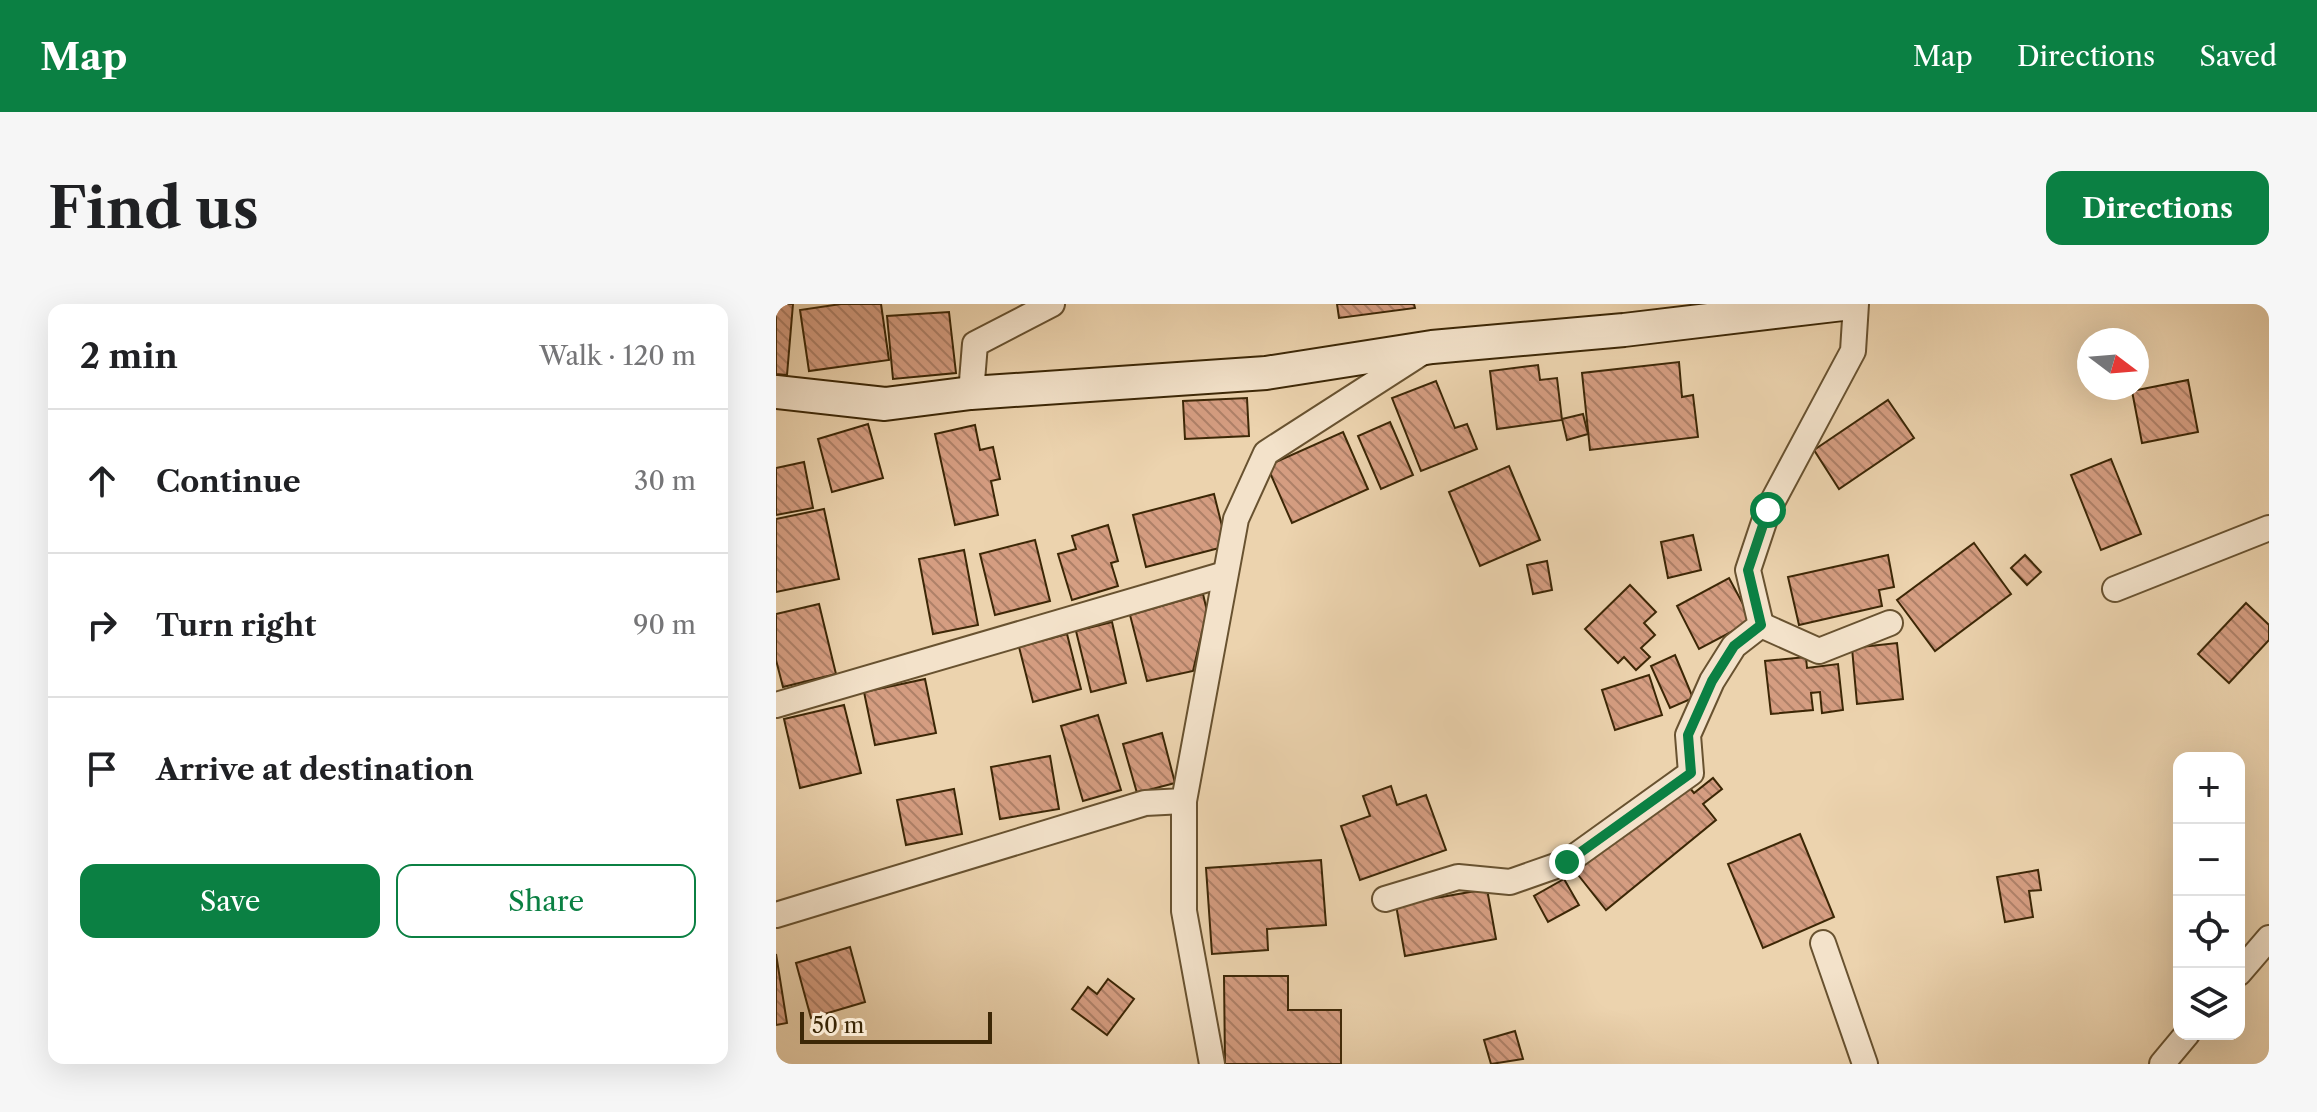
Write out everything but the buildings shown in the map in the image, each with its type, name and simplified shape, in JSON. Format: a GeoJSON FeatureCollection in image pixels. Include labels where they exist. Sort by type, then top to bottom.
{"type":"FeatureCollection","features":[{"type":"Feature","properties":{"kind":"street"},"geometry":{"type":"LineString","coordinates":[[971,393],[975,344],[1052,304]]}},
{"type":"Feature","properties":{"kind":"street"},"geometry":{"type":"LineString","coordinates":[[776,392],[885,404],[971,393],[1266,373],[1432,347],[1624,330],[1843,304]]}},
{"type":"Feature","properties":{"kind":"street"},"geometry":{"type":"LineString","coordinates":[[1761,625],[1748,570],[1768,510],[1853,351],[1856,304]]}},
{"type":"Feature","properties":{"kind":"street"},"geometry":{"type":"LineString","coordinates":[[1212,1064],[1184,911],[1184,801],[1236,519],[1266,453],[1432,347]]}},
{"type":"Feature","properties":{"kind":"street"},"geometry":{"type":"LineString","coordinates":[[2115,589],[2269,528]]}},
{"type":"Feature","properties":{"kind":"street"},"geometry":{"type":"LineString","coordinates":[[776,705],[1225,574]]}},
{"type":"Feature","properties":{"kind":"street"},"geometry":{"type":"LineString","coordinates":[[1761,625],[1819,651],[1890,623]]}},
{"type":"Feature","properties":{"kind":"street"},"geometry":{"type":"LineString","coordinates":[[1385,899],[1458,877],[1510,882],[1567,862],[1691,773],[1688,735],[1712,681],[1734,646],[1761,625]]}},
{"type":"Feature","properties":{"kind":"street"},"geometry":{"type":"LineString","coordinates":[[776,915],[1145,803],[1184,801]]}},
{"type":"Feature","properties":{"kind":"street"},"geometry":{"type":"LineString","coordinates":[[2243,968],[2269,938]]}},
{"type":"Feature","properties":{"kind":"street"},"geometry":{"type":"LineString","coordinates":[[1823,943],[1865,1064]]}},
{"type":"Feature","properties":{"kind":"street"},"geometry":{"type":"LineString","coordinates":[[2162,1064],[2182,1040]]}},
{"type":"Feature","properties":{"kind":"route"},"geometry":{"type":"LineString","coordinates":[[1567,862],[1691,773],[1688,735],[1712,681],[1734,646],[1761,625],[1748,570],[1768,510]]}}]}
